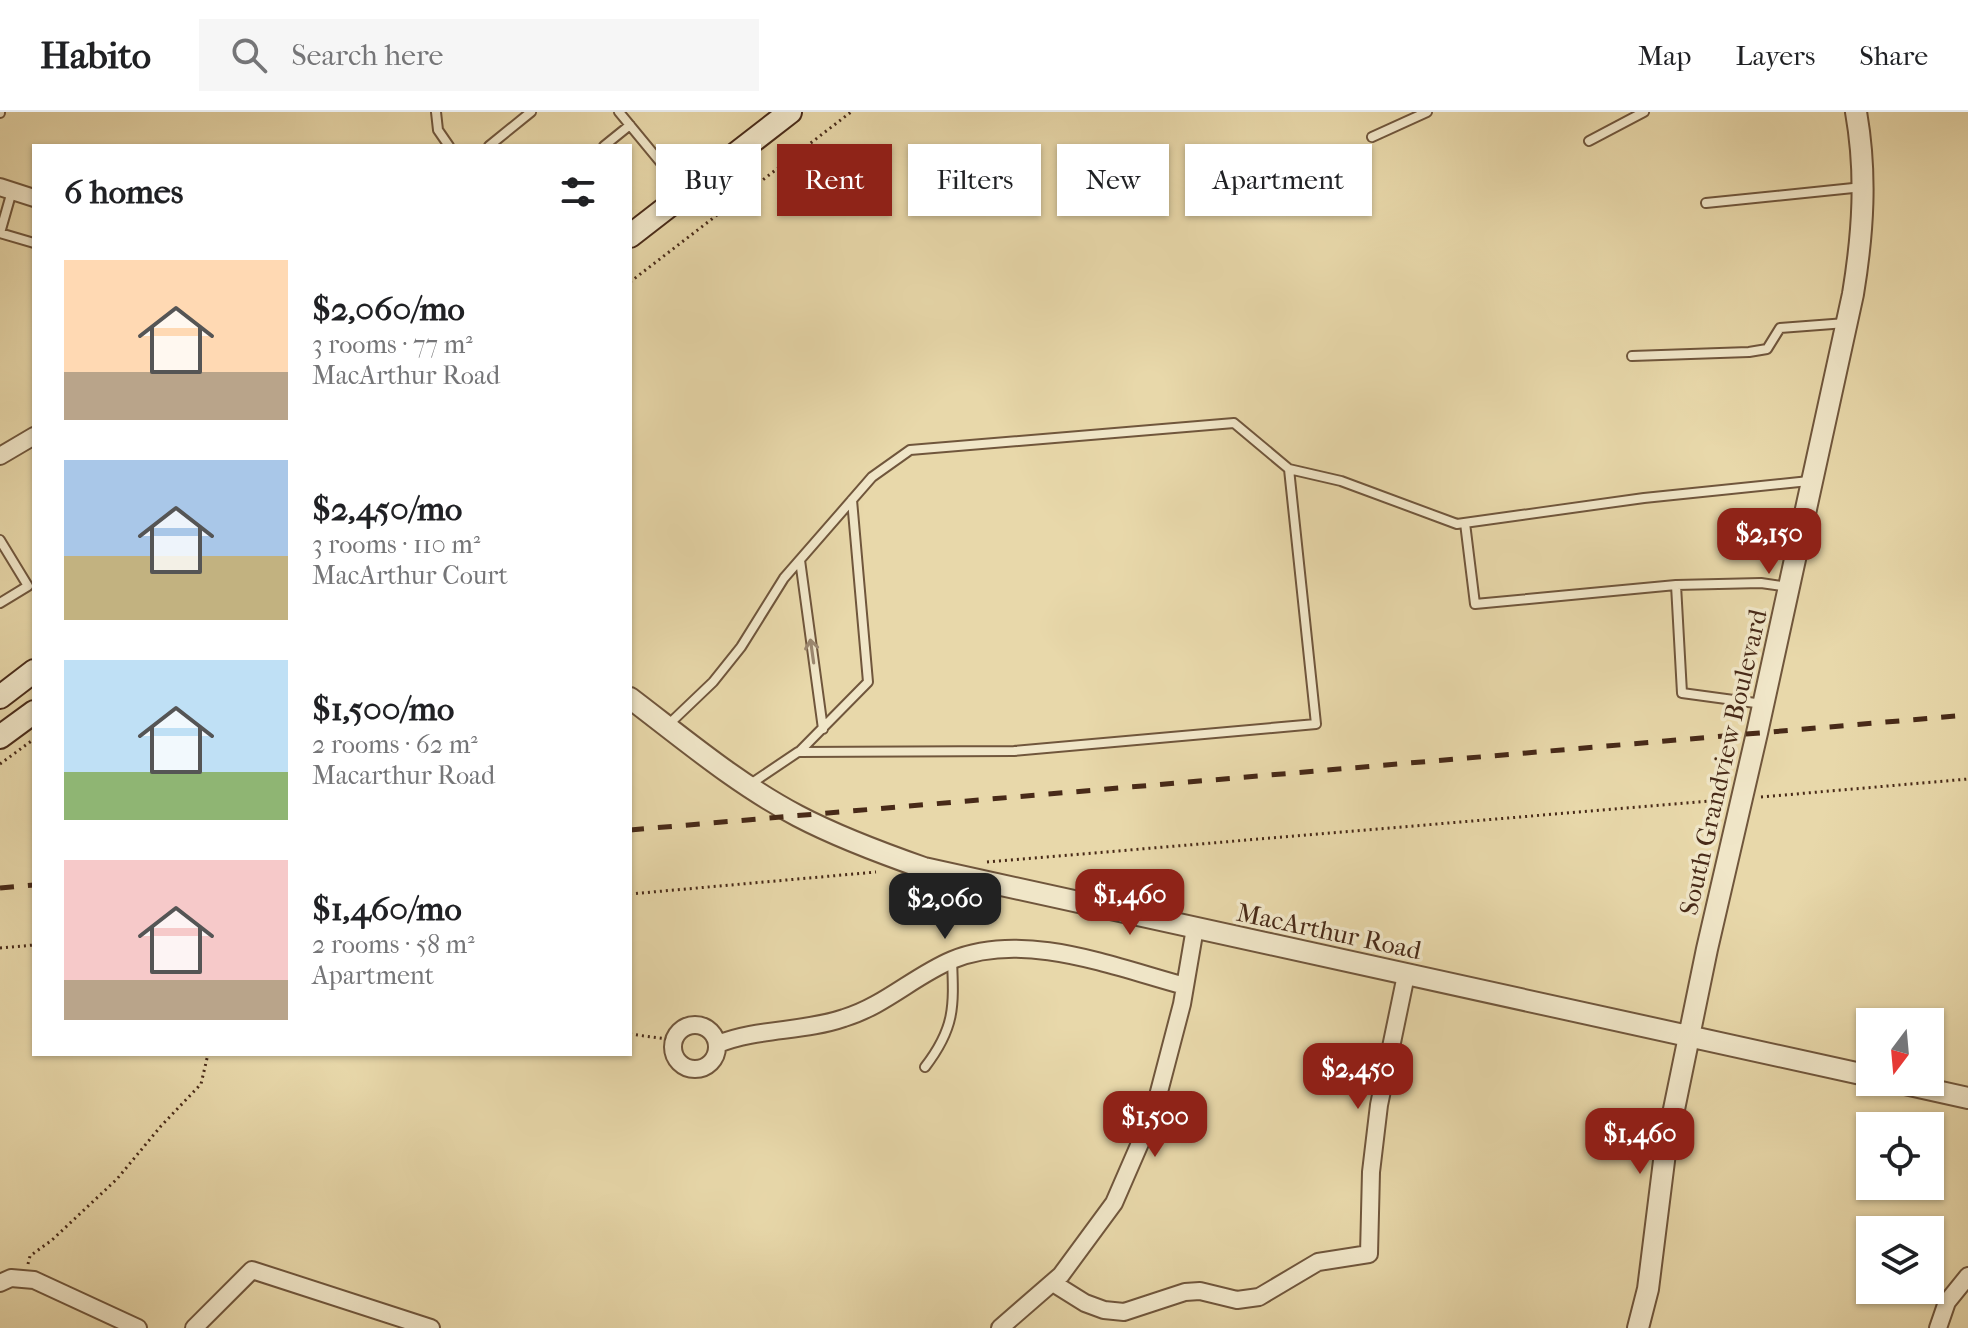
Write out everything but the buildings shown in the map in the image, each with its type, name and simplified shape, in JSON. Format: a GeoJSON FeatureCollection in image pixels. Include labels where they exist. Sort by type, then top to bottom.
{"type":"FeatureCollection","features":[{"type":"Feature","properties":{"kind":"main road"},"geometry":{"type":"LineString","coordinates":[[749,144],[790,112]]}},
{"type":"Feature","properties":{"kind":"main road"},"geometry":{"type":"LineString","coordinates":[[632,234],[656,216]]}},
{"type":"Feature","properties":{"kind":"main road"},"geometry":{"type":"LineString","coordinates":[[0,697],[32,673]]}},
{"type":"Feature","properties":{"kind":"main road"},"geometry":{"type":"LineString","coordinates":[[0,737],[32,713]]}},
{"type":"Feature","properties":{"kind":"street","name":"South Grandview Boulevard"},"geometry":{"type":"LineString","coordinates":[[1638,1328],[1648,1289],[1665,1153],[1689,1036],[1847,323],[1861,241],[1864,187],[1856,112]]}},
{"type":"Feature","properties":{"kind":"street"},"geometry":{"type":"LineString","coordinates":[[6,189],[32,197]]}},
{"type":"Feature","properties":{"kind":"street"},"geometry":{"type":"LineString","coordinates":[[0,456],[32,437]]}},
{"type":"Feature","properties":{"kind":"street","name":"MacArthur Road"},"geometry":{"type":"LineString","coordinates":[[632,700],[748,786],[796,815],[828,831],[924,868],[1856,1073]]}},
{"type":"Feature","properties":{"kind":"street"},"geometry":{"type":"LineString","coordinates":[[1000,1328],[1061,1275],[1114,1203],[1154,1111],[1185,986],[1195,928]]}},
{"type":"Feature","properties":{"kind":"street"},"geometry":{"type":"LineString","coordinates":[[718,1044],[844,1019],[885,1000],[952,960],[1008,947],[1054,952],[1185,986]]}},
{"type":"Feature","properties":{"kind":"street"},"geometry":{"type":"LineString","coordinates":[[1053,1283],[1085,1303],[1104,1310],[1124,1312],[1185,1292],[1200,1291],[1237,1300],[1259,1297],[1318,1262],[1369,1254],[1371,1172],[1379,1105],[1406,975]]}},
{"type":"Feature","properties":{"kind":"street"},"geometry":{"type":"LineString","coordinates":[[697,1024],[711,1030],[718,1044],[715,1058],[697,1069],[683,1066],[673,1047],[674,1040],[683,1028],[697,1024]]}},
{"type":"Feature","properties":{"kind":"street"},"geometry":{"type":"LineString","coordinates":[[1944,1093],[1968,1098]]}},
{"type":"Feature","properties":{"kind":"street"},"geometry":{"type":"LineString","coordinates":[[194,1328],[252,1270],[431,1328]]}},
{"type":"Feature","properties":{"kind":"street"},"geometry":{"type":"LineString","coordinates":[[1938,1328],[1947,1302],[1968,1276]]}},
{"type":"Feature","properties":{"kind":"street"},"geometry":{"type":"LineString","coordinates":[[0,1283],[11,1278],[34,1280],[138,1328]]}},
{"type":"Feature","properties":{"kind":"lane"},"geometry":{"type":"LineString","coordinates":[[436,112],[438,130],[448,144]]}},
{"type":"Feature","properties":{"kind":"lane"},"geometry":{"type":"LineString","coordinates":[[491,144],[531,112]]}},
{"type":"Feature","properties":{"kind":"lane"},"geometry":{"type":"LineString","coordinates":[[619,112],[656,157]]}},
{"type":"Feature","properties":{"kind":"lane"},"geometry":{"type":"LineString","coordinates":[[1372,137],[1427,112]]}},
{"type":"Feature","properties":{"kind":"lane"},"geometry":{"type":"LineString","coordinates":[[1589,141],[1644,112]]}},
{"type":"Feature","properties":{"kind":"lane"},"geometry":{"type":"LineString","coordinates":[[606,144],[630,125]]}},
{"type":"Feature","properties":{"kind":"lane"},"geometry":{"type":"LineString","coordinates":[[1706,203],[1864,187]]}},
{"type":"Feature","properties":{"kind":"lane"},"geometry":{"type":"LineString","coordinates":[[6,189],[0,233],[32,242]]}},
{"type":"Feature","properties":{"kind":"lane"},"geometry":{"type":"LineString","coordinates":[[1632,356],[1749,352],[1767,349],[1780,328],[1847,323]]}},
{"type":"Feature","properties":{"kind":"lane"},"geometry":{"type":"LineString","coordinates":[[667,726],[741,647],[784,578],[872,477],[910,450],[1234,423],[1289,469],[1341,481],[1457,524],[1644,498],[1812,481]]}},
{"type":"Feature","properties":{"kind":"lane"},"geometry":{"type":"LineString","coordinates":[[798,752],[1014,751],[1316,724],[1289,469]]}},
{"type":"Feature","properties":{"kind":"lane"},"geometry":{"type":"LineString","coordinates":[[748,786],[798,752],[868,682],[852,500]]}},
{"type":"Feature","properties":{"kind":"lane"},"geometry":{"type":"LineString","coordinates":[[1465,523],[1475,604],[1676,585],[1761,583],[1789,587]]}},
{"type":"Feature","properties":{"kind":"lane"},"geometry":{"type":"LineString","coordinates":[[0,540],[28,586],[0,603]]}},
{"type":"Feature","properties":{"kind":"lane"},"geometry":{"type":"LineString","coordinates":[[800,560],[823,729]]}},
{"type":"Feature","properties":{"kind":"lane"},"geometry":{"type":"LineString","coordinates":[[1676,585],[1682,693],[1764,704]]}},
{"type":"Feature","properties":{"kind":"lane"},"geometry":{"type":"LineString","coordinates":[[925,1067],[943,1044],[953,1013],[952,960]]}},
{"type":"Feature","properties":{"kind":"path"},"geometry":{"type":"LineString","coordinates":[[632,280],[851,112]]}},
{"type":"Feature","properties":{"kind":"path"},"geometry":{"type":"LineString","coordinates":[[0,764],[32,740]]}},
{"type":"Feature","properties":{"kind":"path"},"geometry":{"type":"LineString","coordinates":[[979,863],[1968,779]]}},
{"type":"Feature","properties":{"kind":"path"},"geometry":{"type":"LineString","coordinates":[[632,894],[873,872]]}},
{"type":"Feature","properties":{"kind":"path"},"geometry":{"type":"LineString","coordinates":[[0,948],[32,945]]}},
{"type":"Feature","properties":{"kind":"path"},"geometry":{"type":"LineString","coordinates":[[632,1034],[674,1040]]}},
{"type":"Feature","properties":{"kind":"path"},"geometry":{"type":"LineString","coordinates":[[24,1279],[30,1256],[52,1240],[117,1179],[201,1084],[208,1056]]}},
{"type":"Feature","properties":{"kind":"railway"},"geometry":{"type":"LineString","coordinates":[[632,830],[1968,715]]}},
{"type":"Feature","properties":{"kind":"railway"},"geometry":{"type":"LineString","coordinates":[[0,888],[32,885]]}}]}
